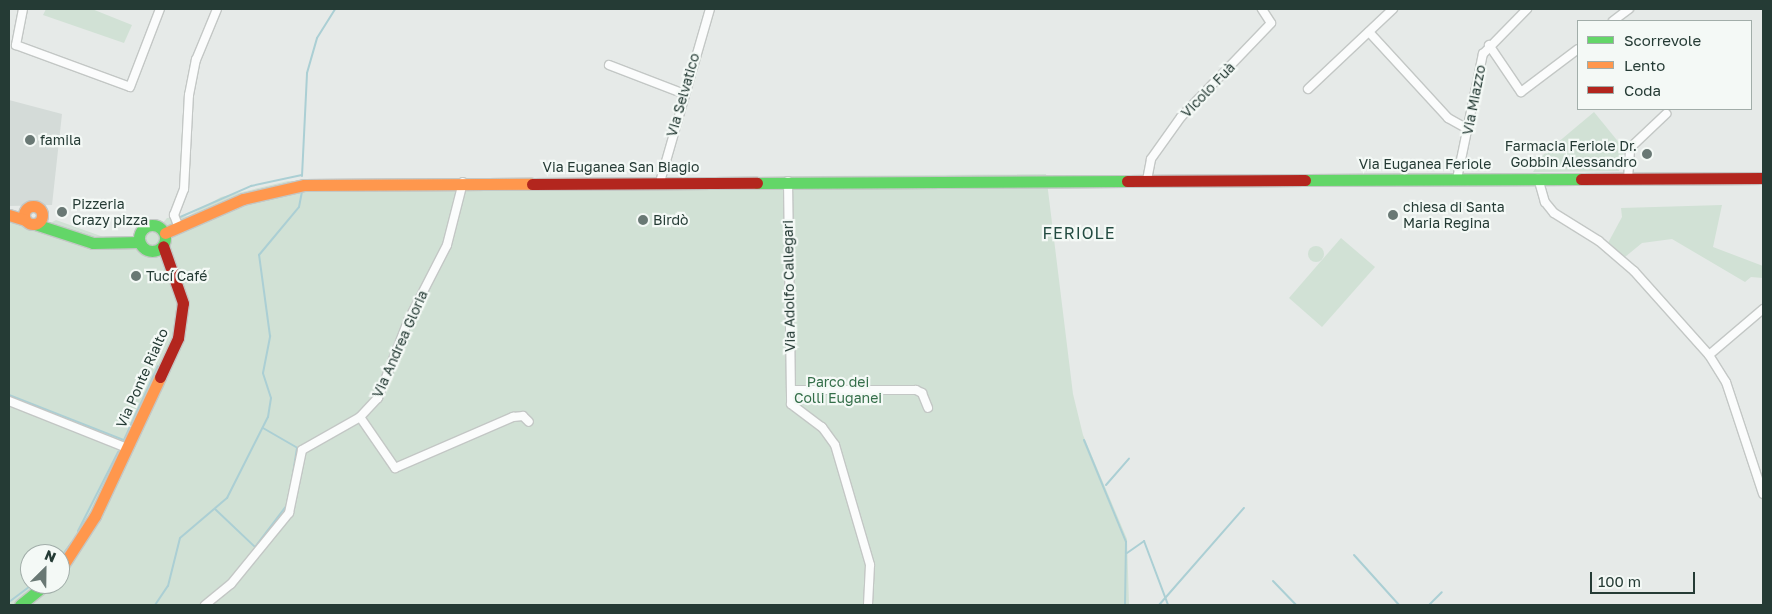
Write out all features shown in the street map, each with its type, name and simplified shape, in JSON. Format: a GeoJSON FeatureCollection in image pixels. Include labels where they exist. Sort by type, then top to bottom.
{"type":"FeatureCollection","features":[{"type":"Feature","properties":{"kind":"main road","name":"Via Euganea Feriole"},"geometry":{"type":"LineString","coordinates":[[1086,180],[1763,178]]}},
{"type":"Feature","properties":{"kind":"main road","name":"Via Euganea San Biagio"},"geometry":{"type":"LineString","coordinates":[[165,233],[243,199],[283,188],[464,182],[1086,180]]}},
{"type":"Feature","properties":{"kind":"main road"},"geometry":{"type":"LineString","coordinates":[[28,219],[93,243],[139,242],[147,226],[158,226],[165,233],[158,249]]}},
{"type":"Feature","properties":{"kind":"main road","name":"Via Ponte Rialto"},"geometry":{"type":"LineString","coordinates":[[70,556],[89,528],[184,319],[181,295],[158,249],[139,242]]}},
{"type":"Feature","properties":{"kind":"main road"},"geometry":{"type":"LineString","coordinates":[[20,605],[34,594]]}},
{"type":"Feature","properties":{"kind":"street"},"geometry":{"type":"LineString","coordinates":[[23,9],[16,45],[130,87],[160,9]]}},
{"type":"Feature","properties":{"kind":"street"},"geometry":{"type":"LineString","coordinates":[[179,228],[174,215],[184,189],[189,95],[196,60],[217,9]]}},
{"type":"Feature","properties":{"kind":"street","name":"Via Selvatico"},"geometry":{"type":"LineString","coordinates":[[660,182],[682,94],[710,9]]}},
{"type":"Feature","properties":{"kind":"street","name":"Vicolo Fuà"},"geometry":{"type":"LineString","coordinates":[[1147,180],[1151,159],[1181,117],[1272,23],[1262,9]]}},
{"type":"Feature","properties":{"kind":"street"},"geometry":{"type":"LineString","coordinates":[[1308,89],[1393,9]]}},
{"type":"Feature","properties":{"kind":"street"},"geometry":{"type":"LineString","coordinates":[[1510,9],[1516,17]]}},
{"type":"Feature","properties":{"kind":"street","name":"Via Miazzo"},"geometry":{"type":"LineString","coordinates":[[1457,179],[1483,54],[1489,45],[1526,9]]}},
{"type":"Feature","properties":{"kind":"street"},"geometry":{"type":"LineString","coordinates":[[1614,20],[1629,9]]}},
{"type":"Feature","properties":{"kind":"street"},"geometry":{"type":"LineString","coordinates":[[1369,32],[1448,118],[1468,129]]}},
{"type":"Feature","properties":{"kind":"street"},"geometry":{"type":"LineString","coordinates":[[1489,45],[1521,92],[1577,50]]}},
{"type":"Feature","properties":{"kind":"street"},"geometry":{"type":"LineString","coordinates":[[609,65],[682,94]]}},
{"type":"Feature","properties":{"kind":"street"},"geometry":{"type":"LineString","coordinates":[[1628,179],[1630,148],[1666,114]]}},
{"type":"Feature","properties":{"kind":"street"},"geometry":{"type":"LineString","coordinates":[[1538,178],[1540,191],[1554,213],[1599,241],[1634,271],[1709,355],[1726,382],[1763,494]]}},
{"type":"Feature","properties":{"kind":"street","name":"Via Adolfo Callegari"},"geometry":{"type":"LineString","coordinates":[[788,181],[791,404],[822,427],[835,445],[870,565],[868,605]]}},
{"type":"Feature","properties":{"kind":"street","name":"Via Andrea Gloria"},"geometry":{"type":"LineString","coordinates":[[204,605],[231,584],[289,513],[302,450],[360,418],[378,398],[408,321],[447,245],[464,182]]}},
{"type":"Feature","properties":{"kind":"street"},"geometry":{"type":"LineString","coordinates":[[1709,355],[1763,309]]}},
{"type":"Feature","properties":{"kind":"street"},"geometry":{"type":"LineString","coordinates":[[791,390],[916,390],[922,393],[928,408]]}},
{"type":"Feature","properties":{"kind":"street","name":"Via Ponte Rialto"},"geometry":{"type":"LineString","coordinates":[[9,402],[127,448]]}},
{"type":"Feature","properties":{"kind":"street"},"geometry":{"type":"LineString","coordinates":[[360,418],[395,468],[513,417],[524,416],[529,422]]}},
{"type":"Feature","properties":{"kind":"shaded area"},"geometry":{"type":"Polygon","coordinates":[[[9,100],[62,114],[52,205],[9,206],[9,100]]]}},
{"type":"Feature","properties":{"kind":"green space"},"geometry":{"type":"Polygon","coordinates":[[[46,9],[92,9],[132,25],[124,43],[43,15],[46,9]]]}},
{"type":"Feature","properties":{"kind":"green space"},"geometry":{"type":"Polygon","coordinates":[[[1594,112],[1625,150],[1619,171],[1533,172],[1544,154],[1594,112]]]}},
{"type":"Feature","properties":{"kind":"green space","name":"Parco dei Colli Euganei"},"geometry":{"type":"Polygon","coordinates":[[[1046,174],[1073,394],[1083,435],[1127,539],[1129,605],[9,605],[9,209],[47,225],[56,220],[112,240],[155,232],[167,218],[188,216],[221,197],[288,181],[1046,174]]]}},
{"type":"Feature","properties":{"kind":"green space"},"geometry":{"type":"Polygon","coordinates":[[[1722,205],[1713,247],[1763,266],[1763,278],[1751,277],[1745,282],[1672,239],[1642,243],[1625,257],[1608,243],[1622,217],[1621,208],[1722,205]]]}},
{"type":"Feature","properties":{"kind":"green space"},"geometry":{"type":"Polygon","coordinates":[[[1341,238],[1375,267],[1322,327],[1289,298],[1341,238]]]}},
{"type":"Feature","properties":{"kind":"green space"},"geometry":{"type":"Polygon","coordinates":[[[1316,246],[1324,254],[1316,262],[1308,254],[1316,246]]]}},
{"type":"Feature","properties":{"kind":"waterway"},"geometry":{"type":"LineString","coordinates":[[302,176],[307,73],[317,38],[335,9]]}},
{"type":"Feature","properties":{"kind":"waterway"},"geometry":{"type":"LineString","coordinates":[[178,218],[251,186],[302,175]]}},
{"type":"Feature","properties":{"kind":"waterway"},"geometry":{"type":"LineString","coordinates":[[155,605],[168,586],[180,538],[227,498],[268,417],[271,398],[263,373],[270,336],[259,255],[299,207],[302,192]]}},
{"type":"Feature","properties":{"kind":"waterway"},"geometry":{"type":"LineString","coordinates":[[9,395],[124,440],[158,366]]}},
{"type":"Feature","properties":{"kind":"waterway"},"geometry":{"type":"LineString","coordinates":[[263,428],[297,448],[291,486]]}},
{"type":"Feature","properties":{"kind":"waterway"},"geometry":{"type":"LineString","coordinates":[[1084,440],[1126,542],[1125,605]]}},
{"type":"Feature","properties":{"kind":"waterway"},"geometry":{"type":"LineString","coordinates":[[78,531],[118,452]]}},
{"type":"Feature","properties":{"kind":"waterway"},"geometry":{"type":"LineString","coordinates":[[1106,485],[1129,459]]}},
{"type":"Feature","properties":{"kind":"waterway"},"geometry":{"type":"LineString","coordinates":[[215,509],[255,547],[287,505]]}},
{"type":"Feature","properties":{"kind":"waterway"},"geometry":{"type":"LineString","coordinates":[[1159,605],[1244,508]]}},
{"type":"Feature","properties":{"kind":"waterway"},"geometry":{"type":"LineString","coordinates":[[1127,553],[1144,541],[1168,605]]}},
{"type":"Feature","properties":{"kind":"waterway"},"geometry":{"type":"LineString","coordinates":[[1354,555],[1399,605]]}},
{"type":"Feature","properties":{"kind":"waterway"},"geometry":{"type":"LineString","coordinates":[[1273,581],[1296,605]]}},
{"type":"Feature","properties":{"kind":"waterway"},"geometry":{"type":"LineString","coordinates":[[1429,605],[1442,592]]}},
{"type":"Feature","properties":{"kind":"waterway"},"geometry":{"type":"LineString","coordinates":[[9,602],[20,594]]}},
{"type":"Feature","properties":{"kind":"traffic: fast"},"geometry":{"type":"LineString","coordinates":[[1305,180],[1581,179]]}},
{"type":"Feature","properties":{"kind":"traffic: fast"},"geometry":{"type":"LineString","coordinates":[[757,183],[1127,181]]}},
{"type":"Feature","properties":{"kind":"traffic: fast"},"geometry":{"type":"LineString","coordinates":[[35,224],[93,243],[139,242]]}},
{"type":"Feature","properties":{"kind":"traffic: fast"},"geometry":{"type":"LineString","coordinates":[[152,225],[162,228],[165,238],[162,248],[152,251],[142,248],[139,238],[142,228],[152,225]]}},
{"type":"Feature","properties":{"kind":"traffic: fast"},"geometry":{"type":"LineString","coordinates":[[20,605],[34,594]]}},
{"type":"Feature","properties":{"kind":"traffic: slow"},"geometry":{"type":"LineString","coordinates":[[165,233],[243,199],[304,185],[532,184]]}},
{"type":"Feature","properties":{"kind":"traffic: slow"},"geometry":{"type":"LineString","coordinates":[[33,206],[39,209],[42,215],[39,221],[33,224],[27,221],[24,215],[27,209],[33,206]]}},
{"type":"Feature","properties":{"kind":"traffic: slow"},"geometry":{"type":"LineString","coordinates":[[9,215],[25,220]]}},
{"type":"Feature","properties":{"kind":"traffic: slow"},"geometry":{"type":"LineString","coordinates":[[70,555],[95,516],[160,377]]}},
{"type":"Feature","properties":{"kind":"traffic: jam"},"geometry":{"type":"LineString","coordinates":[[1581,179],[1763,178]]}},
{"type":"Feature","properties":{"kind":"traffic: jam"},"geometry":{"type":"LineString","coordinates":[[1127,181],[1305,180]]}},
{"type":"Feature","properties":{"kind":"traffic: jam"},"geometry":{"type":"LineString","coordinates":[[532,184],[757,183]]}},
{"type":"Feature","properties":{"kind":"traffic: jam"},"geometry":{"type":"LineString","coordinates":[[160,377],[178,338],[183,303],[163,246]]}},
{"type":"Feature","properties":{"kind":"place","name":"famila"},"geometry":{"type":"Point","coordinates":[30,140]}},
{"type":"Feature","properties":{"kind":"place","name":"Farmacia Feriole Dr. Gobbin Alessandro"},"geometry":{"type":"Point","coordinates":[1647,154]}},
{"type":"Feature","properties":{"kind":"place","name":"Pizzeria Crazy pizza"},"geometry":{"type":"Point","coordinates":[62,212]}},
{"type":"Feature","properties":{"kind":"place","name":"chiesa di Santa Maria Regina"},"geometry":{"type":"Point","coordinates":[1393,215]}},
{"type":"Feature","properties":{"kind":"place","name":"Birdò"},"geometry":{"type":"Point","coordinates":[643,220]}},
{"type":"Feature","properties":{"kind":"place","name":"Tucí Café"},"geometry":{"type":"Point","coordinates":[136,276]}},
{"type":"Feature","properties":{"kind":"district","name":"FERIOLE"},"geometry":{"type":"Point","coordinates":[1079,233]}}]}
